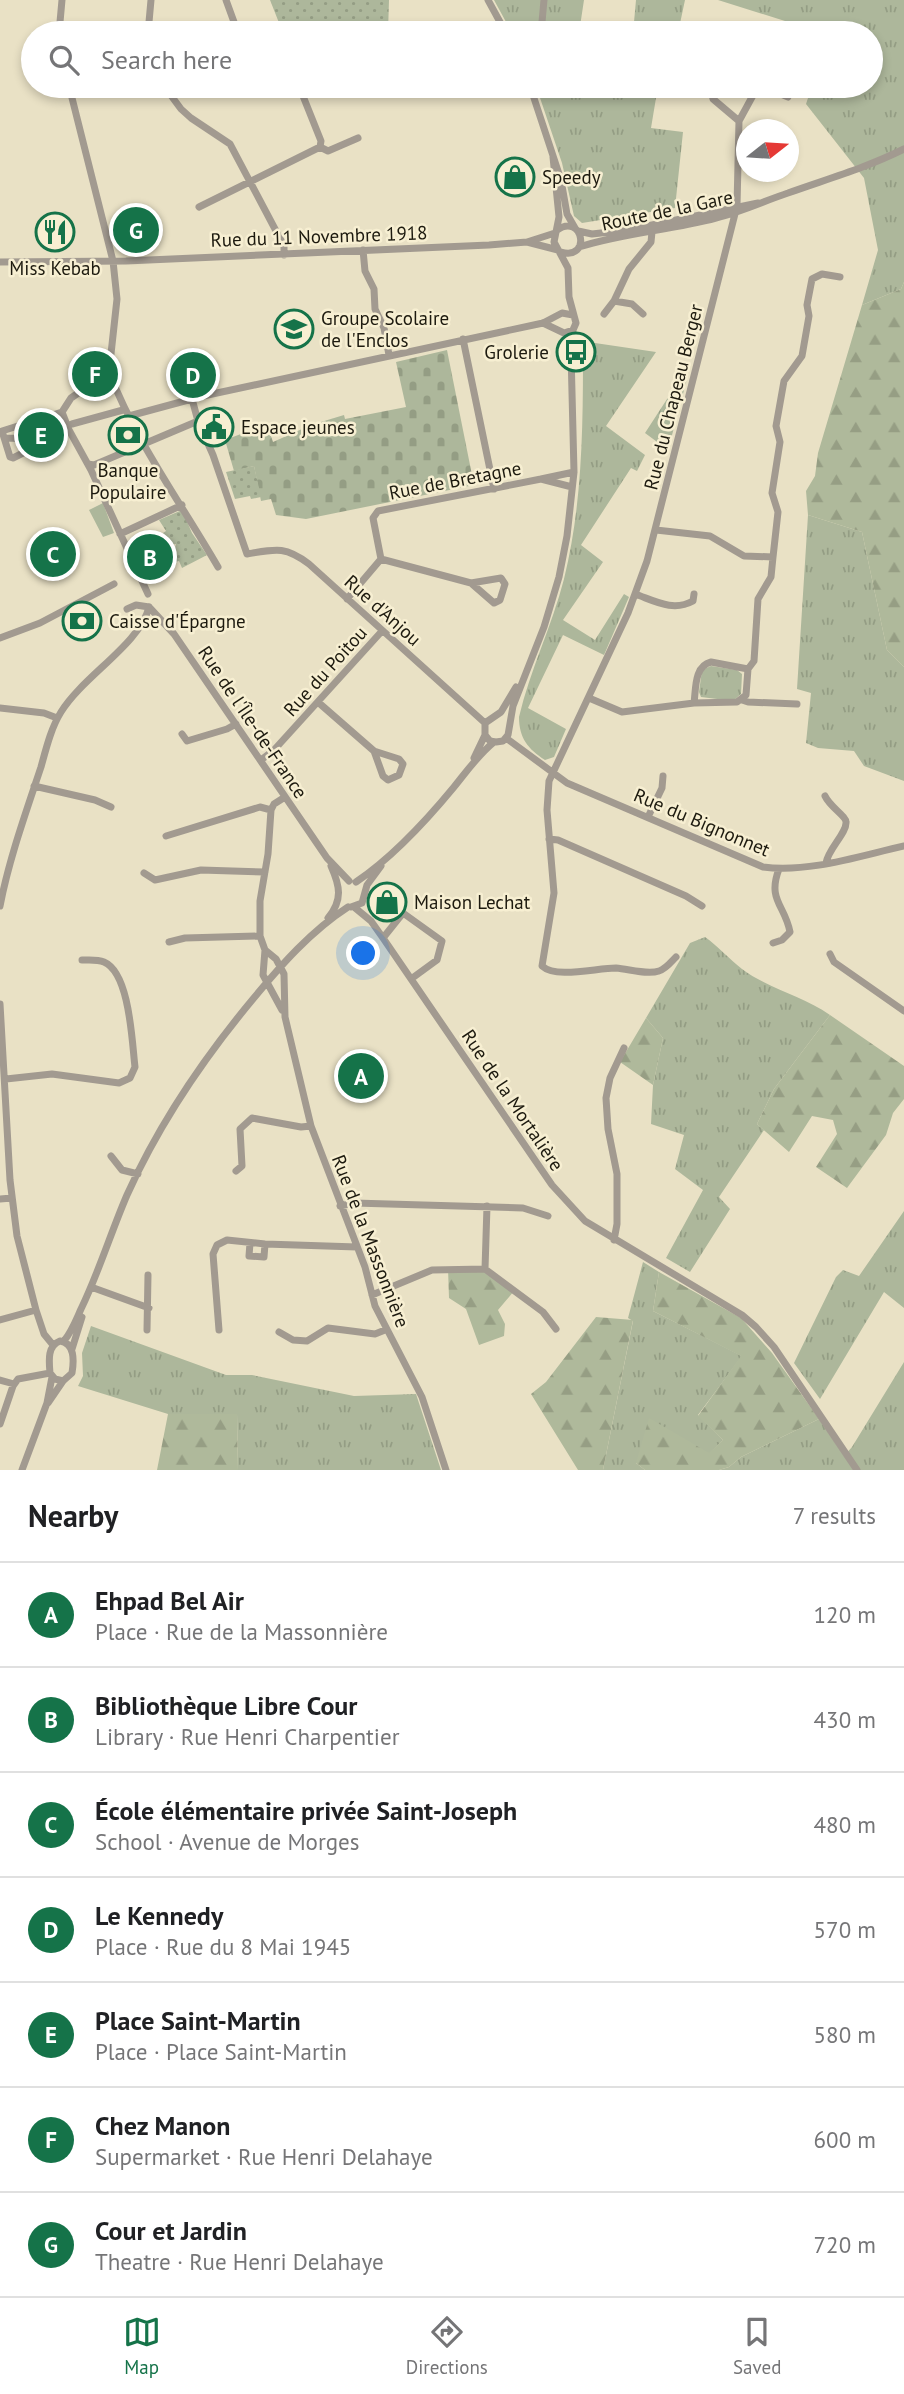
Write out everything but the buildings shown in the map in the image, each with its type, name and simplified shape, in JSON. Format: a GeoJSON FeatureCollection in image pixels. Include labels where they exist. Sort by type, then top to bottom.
{"type":"FeatureCollection","features":[{"type":"Feature","properties":{"kind":"street"},"geometry":{"type":"LineString","coordinates":[[60,21],[62,0]]}},
{"type":"Feature","properties":{"kind":"street"},"geometry":{"type":"LineString","coordinates":[[149,21],[151,0]]}},
{"type":"Feature","properties":{"kind":"street"},"geometry":{"type":"LineString","coordinates":[[226,0],[234,21]]}},
{"type":"Feature","properties":{"kind":"street"},"geometry":{"type":"LineString","coordinates":[[488,0],[499,21]]}},
{"type":"Feature","properties":{"kind":"street"},"geometry":{"type":"LineString","coordinates":[[542,21],[544,0]]}},
{"type":"Feature","properties":{"kind":"street"},"geometry":{"type":"LineString","coordinates":[[72,98],[113,261],[117,299],[109,372],[126,413],[218,567]]}},
{"type":"Feature","properties":{"kind":"street"},"geometry":{"type":"LineString","coordinates":[[172,98],[181,110],[202,127],[230,144],[284,246],[284,255]]}},
{"type":"Feature","properties":{"kind":"street"},"geometry":{"type":"LineString","coordinates":[[304,98],[321,141],[320,148]]}},
{"type":"Feature","properties":{"kind":"street"},"geometry":{"type":"LineString","coordinates":[[534,98],[561,180],[567,214],[581,238],[568,268]]}},
{"type":"Feature","properties":{"kind":"street"},"geometry":{"type":"LineString","coordinates":[[713,98],[737,119]]}},
{"type":"Feature","properties":{"kind":"street"},"geometry":{"type":"LineString","coordinates":[[740,119],[750,98]]}},
{"type":"Feature","properties":{"kind":"street"},"geometry":{"type":"LineString","coordinates":[[199,207],[320,148],[328,151],[358,138]]}},
{"type":"Feature","properties":{"kind":"street","name":"Route de la Gare"},"geometry":{"type":"LineString","coordinates":[[577,250],[606,239],[652,232],[762,202],[856,170],[904,149]]}},
{"type":"Feature","properties":{"kind":"street"},"geometry":{"type":"LineString","coordinates":[[53,1345],[64,1341],[69,1335],[138,1174],[189,1083],[226,1031],[281,966],[324,925],[363,900],[365,891],[383,862],[438,806],[469,766],[494,742],[506,737],[509,730],[508,724],[544,628],[559,576],[567,536],[574,472],[571,353],[576,323],[569,297],[568,268],[554,242],[559,207],[553,157]]}},
{"type":"Feature","properties":{"kind":"street","name":"Rue du Chapeau Berger"},"geometry":{"type":"LineString","coordinates":[[676,957],[658,972],[614,968],[561,972],[547,971],[542,966],[554,894],[548,787],[635,594],[656,530],[736,209],[739,182]]}},
{"type":"Feature","properties":{"kind":"street","name":"Route de la Gare"},"geometry":{"type":"LineString","coordinates":[[577,230],[592,234],[628,230],[736,209]]}},
{"type":"Feature","properties":{"kind":"street"},"geometry":{"type":"LineString","coordinates":[[556,232],[566,226],[577,230]]}},
{"type":"Feature","properties":{"kind":"street","name":"Rue du 11 Novembre 1918"},"geometry":{"type":"LineString","coordinates":[[0,262],[113,261],[259,253],[284,255],[527,242],[556,232]]}},
{"type":"Feature","properties":{"kind":"street"},"geometry":{"type":"LineString","coordinates":[[604,314],[614,301],[629,269],[650,242],[652,232]]}},
{"type":"Feature","properties":{"kind":"street","name":"Rue du 11 Novembre 1918"},"geometry":{"type":"LineString","coordinates":[[527,242],[559,251]]}},
{"type":"Feature","properties":{"kind":"street"},"geometry":{"type":"LineString","coordinates":[[363,250],[365,271],[373,286],[375,309],[384,327],[389,355]]}},
{"type":"Feature","properties":{"kind":"street"},"geometry":{"type":"LineString","coordinates":[[559,251],[567,254],[577,250]]}},
{"type":"Feature","properties":{"kind":"street"},"geometry":{"type":"LineString","coordinates":[[589,698],[622,712],[694,703],[737,702],[746,695],[748,669],[754,661],[758,599],[771,577],[778,512],[772,493],[780,443],[776,426],[784,381],[802,356],[812,279],[822,274],[840,276]]}},
{"type":"Feature","properties":{"kind":"street"},"geometry":{"type":"LineString","coordinates":[[569,297],[555,324],[571,353]]}},
{"type":"Feature","properties":{"kind":"street"},"geometry":{"type":"LineString","coordinates":[[614,301],[632,304],[643,314]]}},
{"type":"Feature","properties":{"kind":"street"},"geometry":{"type":"LineString","coordinates":[[2,433],[34,442],[65,428],[126,413],[543,323],[568,312],[573,315]]}},
{"type":"Feature","properties":{"kind":"street"},"geometry":{"type":"LineString","coordinates":[[543,323],[561,331],[573,330]]}},
{"type":"Feature","properties":{"kind":"street"},"geometry":{"type":"LineString","coordinates":[[463,339],[494,489]]}},
{"type":"Feature","properties":{"kind":"street"},"geometry":{"type":"LineString","coordinates":[[2,433],[62,412],[71,398],[109,372]]}},
{"type":"Feature","properties":{"kind":"street"},"geometry":{"type":"LineString","coordinates":[[88,464],[94,465],[198,421],[192,400]]}},
{"type":"Feature","properties":{"kind":"street"},"geometry":{"type":"LineString","coordinates":[[62,412],[65,428],[88,464],[148,594]]}},
{"type":"Feature","properties":{"kind":"street","name":"Rue d'Anjou"},"geometry":{"type":"LineString","coordinates":[[198,421],[213,455],[247,554],[285,550],[295,553],[485,723]]}},
{"type":"Feature","properties":{"kind":"street"},"geometry":{"type":"LineString","coordinates":[[32,426],[34,442]]}},
{"type":"Feature","properties":{"kind":"street"},"geometry":{"type":"LineString","coordinates":[[2,433],[10,457],[13,458],[65,428]]}},
{"type":"Feature","properties":{"kind":"street","name":"Rue de Bretagne"},"geometry":{"type":"LineString","coordinates":[[381,559],[373,518],[375,514],[574,472]]}},
{"type":"Feature","properties":{"kind":"street","name":"Rue de Bretagne"},"geometry":{"type":"LineString","coordinates":[[541,479],[572,486]]}},
{"type":"Feature","properties":{"kind":"street"},"geometry":{"type":"LineString","coordinates":[[120,534],[183,505]]}},
{"type":"Feature","properties":{"kind":"street"},"geometry":{"type":"LineString","coordinates":[[656,530],[710,536],[744,556],[772,557]]}},
{"type":"Feature","properties":{"kind":"street"},"geometry":{"type":"LineString","coordinates":[[347,598],[381,559],[471,583],[501,578],[505,584],[500,600],[494,603],[471,583]]}},
{"type":"Feature","properties":{"kind":"street"},"geometry":{"type":"LineString","coordinates":[[0,638],[40,623],[114,584]]}},
{"type":"Feature","properties":{"kind":"street"},"geometry":{"type":"LineString","coordinates":[[635,594],[673,608],[683,607],[693,601],[694,594]]}},
{"type":"Feature","properties":{"kind":"street"},"geometry":{"type":"LineString","coordinates":[[0,905],[34,786],[57,718],[83,683],[136,632],[145,621],[149,607],[136,605],[127,609]]}},
{"type":"Feature","properties":{"kind":"street","name":"Rue de l'Île-de-France"},"geometry":{"type":"LineString","coordinates":[[149,607],[174,635],[261,760],[327,858],[340,888]]}},
{"type":"Feature","properties":{"kind":"street","name":"Rue du Poitou"},"geometry":{"type":"LineString","coordinates":[[261,760],[319,703],[382,631]]}},
{"type":"Feature","properties":{"kind":"street"},"geometry":{"type":"LineString","coordinates":[[694,703],[699,669],[705,664],[711,662],[748,669]]}},
{"type":"Feature","properties":{"kind":"street"},"geometry":{"type":"LineString","coordinates":[[469,766],[485,735],[485,723],[504,708],[524,676]]}},
{"type":"Feature","properties":{"kind":"street"},"geometry":{"type":"LineString","coordinates":[[742,700],[797,704]]}},
{"type":"Feature","properties":{"kind":"street"},"geometry":{"type":"LineString","coordinates":[[319,703],[374,751],[399,758],[403,768],[393,779],[388,780],[383,776],[374,751]]}},
{"type":"Feature","properties":{"kind":"street"},"geometry":{"type":"LineString","coordinates":[[0,708],[44,713],[57,718]]}},
{"type":"Feature","properties":{"kind":"street"},"geometry":{"type":"LineString","coordinates":[[495,717],[501,717],[508,724]]}},
{"type":"Feature","properties":{"kind":"street"},"geometry":{"type":"LineString","coordinates":[[182,734],[187,741],[236,724]]}},
{"type":"Feature","properties":{"kind":"street"},"geometry":{"type":"LineString","coordinates":[[485,735],[494,742]]}},
{"type":"Feature","properties":{"kind":"street","name":"Rue du Bignonnet"},"geometry":{"type":"LineString","coordinates":[[506,737],[552,775],[567,783],[751,864],[779,869],[826,863],[904,846]]}},
{"type":"Feature","properties":{"kind":"street"},"geometry":{"type":"LineString","coordinates":[[648,817],[662,788],[663,776]]}},
{"type":"Feature","properties":{"kind":"street"},"geometry":{"type":"LineString","coordinates":[[34,786],[95,800],[111,807]]}},
{"type":"Feature","properties":{"kind":"street"},"geometry":{"type":"LineString","coordinates":[[825,796],[829,805],[844,817],[846,822],[845,829],[831,848],[826,863]]}},
{"type":"Feature","properties":{"kind":"street"},"geometry":{"type":"LineString","coordinates":[[267,983],[263,975],[265,950],[260,936],[259,909],[271,810],[274,804],[285,797]]}},
{"type":"Feature","properties":{"kind":"street"},"geometry":{"type":"LineString","coordinates":[[166,836],[260,807],[271,810]]}},
{"type":"Feature","properties":{"kind":"street"},"geometry":{"type":"LineString","coordinates":[[549,839],[558,840],[654,882],[702,906]]}},
{"type":"Feature","properties":{"kind":"street","name":"Rue de l'Île-de-France"},"geometry":{"type":"LineString","coordinates":[[327,858],[353,881]]}},
{"type":"Feature","properties":{"kind":"street"},"geometry":{"type":"LineString","coordinates":[[324,925],[340,899],[340,888],[383,862]]}},
{"type":"Feature","properties":{"kind":"street"},"geometry":{"type":"LineString","coordinates":[[773,943],[782,940],[790,932],[787,918],[777,904],[774,887],[779,869]]}},
{"type":"Feature","properties":{"kind":"street"},"geometry":{"type":"LineString","coordinates":[[144,873],[155,880],[201,870],[265,873]]}},
{"type":"Feature","properties":{"kind":"street"},"geometry":{"type":"LineString","coordinates":[[353,881],[365,891]]}},
{"type":"Feature","properties":{"kind":"street"},"geometry":{"type":"LineString","coordinates":[[340,899],[351,907]]}},
{"type":"Feature","properties":{"kind":"street","name":"Rue de la Mortalière"},"geometry":{"type":"LineString","coordinates":[[363,900],[370,921]]}},
{"type":"Feature","properties":{"kind":"street","name":"Rue de la Mortalière"},"geometry":{"type":"LineString","coordinates":[[351,907],[370,921],[383,938],[552,1185],[585,1221],[742,1315],[756,1327],[774,1347],[857,1470]]}},
{"type":"Feature","properties":{"kind":"street"},"geometry":{"type":"LineString","coordinates":[[383,938],[403,913],[442,941],[437,960],[411,979]]}},
{"type":"Feature","properties":{"kind":"street"},"geometry":{"type":"LineString","coordinates":[[169,942],[185,938],[260,936]]}},
{"type":"Feature","properties":{"kind":"street"},"geometry":{"type":"LineString","coordinates":[[265,950],[281,966]]}},
{"type":"Feature","properties":{"kind":"street"},"geometry":{"type":"LineString","coordinates":[[830,954],[834,962],[904,1011]]}},
{"type":"Feature","properties":{"kind":"street"},"geometry":{"type":"LineString","coordinates":[[6,1079],[52,1074],[119,1083],[130,1078],[135,1068],[129,1010],[120,981],[112,968],[103,961],[82,960]]}},
{"type":"Feature","properties":{"kind":"street","name":"Rue de la Massonnière"},"geometry":{"type":"LineString","coordinates":[[281,966],[285,1017],[311,1126],[385,1330],[422,1397],[446,1470]]}},
{"type":"Feature","properties":{"kind":"street","name":"Rue de la Massonnière"},"geometry":{"type":"LineString","coordinates":[[267,983],[285,1017]]}},
{"type":"Feature","properties":{"kind":"street"},"geometry":{"type":"LineString","coordinates":[[0,1003],[12,1198],[17,1236],[36,1310],[44,1334],[53,1345]]}},
{"type":"Feature","properties":{"kind":"street"},"geometry":{"type":"LineString","coordinates":[[614,1240],[617,1224],[617,1174],[607,1122],[606,1098],[610,1078],[624,1048]]}},
{"type":"Feature","properties":{"kind":"street"},"geometry":{"type":"LineString","coordinates":[[236,1171],[242,1166],[240,1129],[252,1118],[302,1127],[311,1126]]}},
{"type":"Feature","properties":{"kind":"street"},"geometry":{"type":"LineString","coordinates":[[111,1156],[122,1170],[138,1174]]}},
{"type":"Feature","properties":{"kind":"street"},"geometry":{"type":"LineString","coordinates":[[0,1199],[12,1198]]}},
{"type":"Feature","properties":{"kind":"street"},"geometry":{"type":"LineString","coordinates":[[340,1206],[354,1203],[487,1206],[532,1209],[548,1216]]}},
{"type":"Feature","properties":{"kind":"street"},"geometry":{"type":"LineString","coordinates":[[485,1269],[487,1206]]}},
{"type":"Feature","properties":{"kind":"street"},"geometry":{"type":"LineString","coordinates":[[219,1330],[214,1254],[217,1245],[227,1240],[357,1247]]}},
{"type":"Feature","properties":{"kind":"street"},"geometry":{"type":"LineString","coordinates":[[250,1243],[249,1256],[264,1257],[265,1244]]}},
{"type":"Feature","properties":{"kind":"street"},"geometry":{"type":"LineString","coordinates":[[372,1295],[432,1270],[485,1269],[542,1312],[556,1329]]}},
{"type":"Feature","properties":{"kind":"street"},"geometry":{"type":"LineString","coordinates":[[147,1330],[148,1275]]}},
{"type":"Feature","properties":{"kind":"street"},"geometry":{"type":"LineString","coordinates":[[91,1287],[149,1308]]}},
{"type":"Feature","properties":{"kind":"street"},"geometry":{"type":"LineString","coordinates":[[47,1403],[72,1373],[71,1349],[86,1299]]}},
{"type":"Feature","properties":{"kind":"street"},"geometry":{"type":"LineString","coordinates":[[0,1320],[36,1310]]}},
{"type":"Feature","properties":{"kind":"street"},"geometry":{"type":"LineString","coordinates":[[279,1332],[293,1340],[307,1341],[328,1328],[375,1334],[385,1330]]}},
{"type":"Feature","properties":{"kind":"street"},"geometry":{"type":"LineString","coordinates":[[64,1341],[71,1349]]}},
{"type":"Feature","properties":{"kind":"street"},"geometry":{"type":"LineString","coordinates":[[24,1468],[47,1403],[51,1375],[49,1360],[53,1345]]}},
{"type":"Feature","properties":{"kind":"street"},"geometry":{"type":"LineString","coordinates":[[0,1424],[14,1384],[23,1378],[51,1375],[63,1381]]}},
{"type":"Feature","properties":{"kind":"street"},"geometry":{"type":"LineString","coordinates":[[0,1380],[14,1384]]}},
{"type":"Feature","properties":{"kind":"green space"},"geometry":{"type":"Polygon","coordinates":[[[270,0],[389,0],[388,21],[278,21],[270,0]]]}},
{"type":"Feature","properties":{"kind":"green space"},"geometry":{"type":"Polygon","coordinates":[[[494,0],[584,0],[581,21],[505,21],[494,0]]]}},
{"type":"Feature","properties":{"kind":"green space"},"geometry":{"type":"Polygon","coordinates":[[[636,0],[685,0],[681,21],[634,21],[636,0]]]}},
{"type":"Feature","properties":{"kind":"green space"},"geometry":{"type":"Polygon","coordinates":[[[718,0],[904,0],[904,282],[901,289],[862,305],[878,250],[864,178],[806,104],[808,98],[883,98],[883,21],[785,21],[718,0]]]}},
{"type":"Feature","properties":{"kind":"green space"},"geometry":{"type":"Polygon","coordinates":[[[540,98],[656,98],[651,128],[683,132],[675,208],[582,223],[574,216],[562,163],[540,98]]]}},
{"type":"Feature","properties":{"kind":"green space"},"geometry":{"type":"Polygon","coordinates":[[[904,282],[904,667],[887,650],[862,532],[808,515],[806,491],[815,476],[818,453],[862,305],[901,289],[904,282]]]}},
{"type":"Feature","properties":{"kind":"green space"},"geometry":{"type":"Polygon","coordinates":[[[595,343],[656,352],[606,426],[645,455],[637,471],[631,468],[581,545],[603,562],[563,620],[595,640],[624,594],[629,597],[604,655],[563,635],[528,708],[566,729],[554,757],[545,760],[526,742],[519,717],[559,596],[570,550],[581,462],[583,344],[595,343]]]}},
{"type":"Feature","properties":{"kind":"green space"},"geometry":{"type":"Polygon","coordinates":[[[447,350],[474,485],[306,519],[276,515],[271,499],[261,501],[254,466],[234,471],[225,440],[267,424],[273,442],[311,425],[344,415],[345,419],[406,407],[396,362],[447,350]]]}},
{"type":"Feature","properties":{"kind":"green space"},"geometry":{"type":"Polygon","coordinates":[[[682,376],[687,379],[668,450],[645,433],[682,376]]]}},
{"type":"Feature","properties":{"kind":"green space"},"geometry":{"type":"Polygon","coordinates":[[[254,466],[261,497],[235,499],[226,472],[254,466]]]}},
{"type":"Feature","properties":{"kind":"green space"},"geometry":{"type":"Polygon","coordinates":[[[103,503],[114,533],[103,537],[89,510],[103,503]]]}},
{"type":"Feature","properties":{"kind":"green space"},"geometry":{"type":"Polygon","coordinates":[[[182,510],[192,533],[207,555],[182,568],[179,561],[175,562],[170,550],[175,548],[176,544],[168,545],[163,533],[166,531],[159,520],[182,510]]]}},
{"type":"Feature","properties":{"kind":"green space"},"geometry":{"type":"Polygon","coordinates":[[[808,515],[862,532],[887,650],[904,667],[904,781],[864,766],[854,751],[818,748],[806,743],[811,693],[797,689],[808,515]]]}},
{"type":"Feature","properties":{"kind":"green space"},"geometry":{"type":"Polygon","coordinates":[[[64,533],[72,550],[50,560],[42,543],[64,533]]]}},
{"type":"Feature","properties":{"kind":"green space"},"geometry":{"type":"Polygon","coordinates":[[[711,666],[737,670],[742,674],[741,694],[733,701],[701,697],[699,692],[702,670],[711,666]]]}},
{"type":"Feature","properties":{"kind":"green space"},"geometry":{"type":"Polygon","coordinates":[[[705,937],[752,976],[830,1015],[774,1089],[757,1124],[764,1130],[719,1197],[730,1209],[690,1272],[666,1258],[703,1190],[675,1169],[684,1135],[651,1124],[653,1085],[663,1038],[646,1018],[690,943],[705,937]]]}},
{"type":"Feature","properties":{"kind":"green space"},"geometry":{"type":"Polygon","coordinates":[[[830,1015],[904,1066],[904,1099],[893,1113],[886,1135],[847,1188],[816,1167],[837,1134],[833,1120],[812,1116],[789,1152],[757,1124],[774,1089],[830,1015]]]}},
{"type":"Feature","properties":{"kind":"green space"},"geometry":{"type":"Polygon","coordinates":[[[646,1018],[663,1038],[653,1085],[620,1062],[646,1018]]]}},
{"type":"Feature","properties":{"kind":"green space"},"geometry":{"type":"Polygon","coordinates":[[[904,1211],[904,1308],[884,1292],[820,1399],[794,1363],[836,1277],[843,1270],[859,1276],[904,1211]]]}},
{"type":"Feature","properties":{"kind":"green space"},"geometry":{"type":"Polygon","coordinates":[[[643,1262],[659,1272],[653,1311],[742,1356],[698,1415],[723,1440],[710,1453],[636,1463],[645,1470],[603,1470],[633,1321],[628,1318],[643,1262]]]}},
{"type":"Feature","properties":{"kind":"green space"},"geometry":{"type":"Polygon","coordinates":[[[448,1268],[485,1269],[514,1291],[498,1310],[505,1324],[504,1336],[479,1345],[466,1309],[449,1298],[448,1268]]]}},
{"type":"Feature","properties":{"kind":"green space"},"geometry":{"type":"Polygon","coordinates":[[[659,1272],[741,1318],[772,1353],[819,1419],[719,1470],[645,1470],[636,1463],[649,1418],[709,1453],[723,1440],[698,1416],[741,1356],[653,1311],[659,1272]]]}},
{"type":"Feature","properties":{"kind":"green space"},"geometry":{"type":"Polygon","coordinates":[[[596,1317],[633,1320],[603,1470],[578,1470],[531,1394],[546,1382],[596,1317]]]}},
{"type":"Feature","properties":{"kind":"green space"},"geometry":{"type":"Polygon","coordinates":[[[91,1326],[226,1375],[252,1375],[354,1396],[416,1394],[441,1470],[238,1470],[237,1414],[168,1414],[78,1386],[83,1376],[82,1353],[91,1326]]]}},
{"type":"Feature","properties":{"kind":"green space"},"geometry":{"type":"Polygon","coordinates":[[[904,1362],[904,1470],[719,1470],[819,1419],[844,1456],[904,1362]]]}},
{"type":"Feature","properties":{"kind":"green space"},"geometry":{"type":"Polygon","coordinates":[[[168,1414],[237,1414],[238,1470],[157,1470],[168,1414]]]}},
{"type":"Feature","properties":{"kind":"place","name":"Speedy"},"geometry":{"type":"Point","coordinates":[515,177]}},
{"type":"Feature","properties":{"kind":"place","name":"Cour et Jardin"},"geometry":{"type":"Point","coordinates":[136,230]}},
{"type":"Feature","properties":{"kind":"place","name":"Miss Kebab"},"geometry":{"type":"Point","coordinates":[55,232]}},
{"type":"Feature","properties":{"kind":"place","name":"Groupe Scolaire de l'Enclos"},"geometry":{"type":"Point","coordinates":[294,329]}},
{"type":"Feature","properties":{"kind":"place","name":"Grolerie"},"geometry":{"type":"Point","coordinates":[576,352]}},
{"type":"Feature","properties":{"kind":"place","name":"Chez Manon"},"geometry":{"type":"Point","coordinates":[95,374]}},
{"type":"Feature","properties":{"kind":"place","name":"Le Kennedy"},"geometry":{"type":"Point","coordinates":[193,375]}},
{"type":"Feature","properties":{"kind":"place","name":"Espace jeunes"},"geometry":{"type":"Point","coordinates":[214,427]}},
{"type":"Feature","properties":{"kind":"place","name":"Place Saint-Martin"},"geometry":{"type":"Point","coordinates":[41,435]}},
{"type":"Feature","properties":{"kind":"place","name":"Banque Populaire"},"geometry":{"type":"Point","coordinates":[128,435]}},
{"type":"Feature","properties":{"kind":"place","name":"École élémentaire privée Saint-Joseph"},"geometry":{"type":"Point","coordinates":[53,554]}},
{"type":"Feature","properties":{"kind":"place","name":"Bibliothèque Libre Cour"},"geometry":{"type":"Point","coordinates":[150,557]}},
{"type":"Feature","properties":{"kind":"place","name":"Caisse d'Épargne"},"geometry":{"type":"Point","coordinates":[82,621]}},
{"type":"Feature","properties":{"kind":"place","name":"Maison Lechat"},"geometry":{"type":"Point","coordinates":[387,902]}},
{"type":"Feature","properties":{"kind":"place","name":"Ehpad Bel Air"},"geometry":{"type":"Point","coordinates":[361,1076]}}]}
